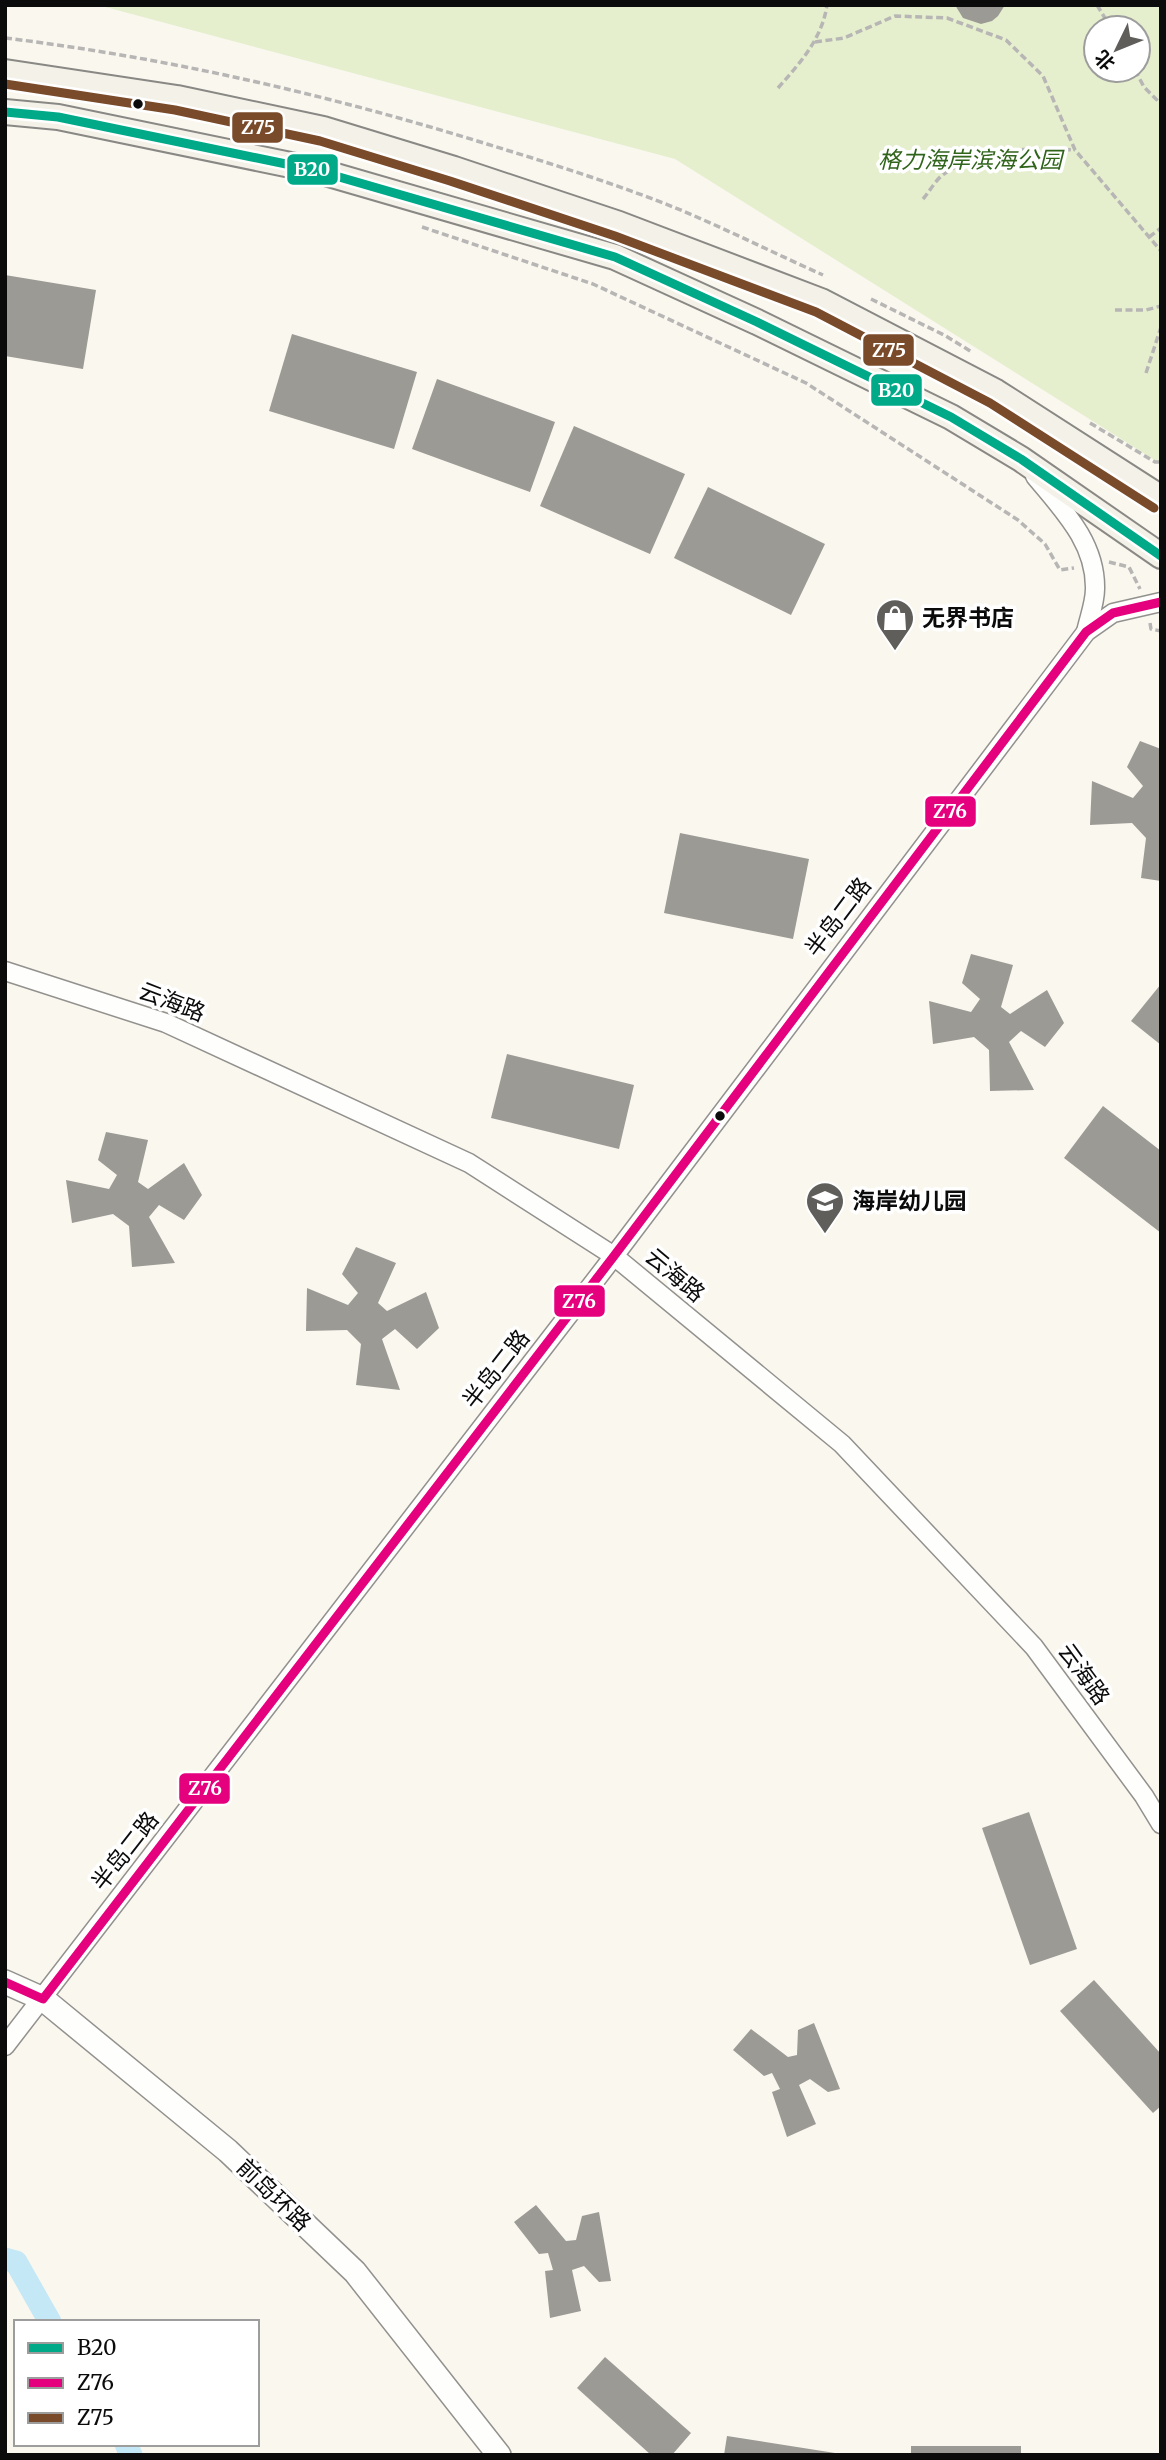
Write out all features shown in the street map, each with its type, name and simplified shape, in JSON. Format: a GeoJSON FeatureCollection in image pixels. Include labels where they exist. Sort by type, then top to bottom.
{"type":"FeatureCollection","features":[{"type":"Feature","properties":{"kind":"main road"},"geometry":{"type":"LineString","coordinates":[[5,72],[177,98],[323,129],[454,169],[619,225],[821,301],[996,392],[1161,498]]}},
{"type":"Feature","properties":{"kind":"main road"},"geometry":{"type":"LineString","coordinates":[[5,112],[58,117],[316,170],[615,257],[758,322],[951,417],[1021,459],[1161,556]]}},
{"type":"Feature","properties":{"kind":"street"},"geometry":{"type":"LineString","coordinates":[[1021,459],[1067,515],[1085,542],[1093,564],[1096,591],[1086,632]]}},
{"type":"Feature","properties":{"kind":"street"},"geometry":{"type":"LineString","coordinates":[[1086,632],[1113,613],[1153,603]]}},
{"type":"Feature","properties":{"kind":"street","name":"半岛二路"},"geometry":{"type":"LineString","coordinates":[[5,2046],[614,1256],[1086,632]]}},
{"type":"Feature","properties":{"kind":"street","name":"云海路"},"geometry":{"type":"LineString","coordinates":[[5,971],[166,1023],[456,1157],[614,1256],[842,1444],[1034,1647],[1161,1824]]}},
{"type":"Feature","properties":{"kind":"street","name":"前岛环路"},"geometry":{"type":"LineString","coordinates":[[5,1982],[43,1999],[228,2151],[355,2272],[499,2455]]}},
{"type":"Feature","properties":{"kind":"path"},"geometry":{"type":"LineString","coordinates":[[778,88],[802,62],[815,42],[827,5]]}},
{"type":"Feature","properties":{"kind":"path"},"geometry":{"type":"LineString","coordinates":[[815,42],[844,38],[895,16],[947,18],[1006,40],[1043,76],[1075,150],[1161,251]]}},
{"type":"Feature","properties":{"kind":"path"},"geometry":{"type":"LineString","coordinates":[[1142,84],[1161,104]]}},
{"type":"Feature","properties":{"kind":"path"},"geometry":{"type":"LineString","coordinates":[[923,199],[942,175],[980,157],[1019,148],[1075,150]]}},
{"type":"Feature","properties":{"kind":"path"},"geometry":{"type":"LineString","coordinates":[[413,224],[593,284],[806,383],[1018,520],[1045,544],[1060,570],[1107,561],[1129,567],[1153,603],[1151,629],[1161,631]]}},
{"type":"Feature","properties":{"kind":"path"},"geometry":{"type":"LineString","coordinates":[[1149,237],[1161,228]]}},
{"type":"Feature","properties":{"kind":"path"},"geometry":{"type":"LineString","coordinates":[[1115,310],[1146,310],[1161,306]]}},
{"type":"Feature","properties":{"kind":"path"},"geometry":{"type":"LineString","coordinates":[[1146,373],[1161,327]]}},
{"type":"Feature","properties":{"kind":"green space","name":"格力海岸滨海公园"},"geometry":{"type":"Polygon","coordinates":[[[98,5],[1161,5],[1161,464],[675,159],[98,5]]]}},
{"type":"Feature","properties":{"kind":"building"},"geometry":{"type":"Polygon","coordinates":[[[955,5],[1005,5],[992,21],[981,24],[963,18],[955,5]]]}},
{"type":"Feature","properties":{"kind":"building"},"geometry":{"type":"Polygon","coordinates":[[[5,275],[96,290],[83,369],[5,356],[5,275]]]}},
{"type":"Feature","properties":{"kind":"building"},"geometry":{"type":"Polygon","coordinates":[[[292,334],[417,372],[394,449],[269,411],[292,334]]]}},
{"type":"Feature","properties":{"kind":"building"},"geometry":{"type":"Polygon","coordinates":[[[437,379],[555,422],[530,492],[412,449],[437,379]]]}},
{"type":"Feature","properties":{"kind":"building"},"geometry":{"type":"Polygon","coordinates":[[[574,426],[685,474],[650,554],[540,506],[574,426]]]}},
{"type":"Feature","properties":{"kind":"building"},"geometry":{"type":"Polygon","coordinates":[[[708,487],[825,544],[791,615],[674,558],[708,487]]]}},
{"type":"Feature","properties":{"kind":"building"},"geometry":{"type":"Polygon","coordinates":[[[1140,741],[1161,749],[1161,881],[1141,878],[1146,838],[1132,823],[1090,825],[1092,781],[1133,798],[1143,786],[1127,767],[1140,741]]]}},
{"type":"Feature","properties":{"kind":"building"},"geometry":{"type":"Polygon","coordinates":[[[680,833],[809,859],[793,939],[664,913],[680,833]]]}},
{"type":"Feature","properties":{"kind":"building"},"geometry":{"type":"Polygon","coordinates":[[[971,954],[1013,965],[1001,1007],[1010,1014],[1047,990],[1064,1023],[1045,1047],[1021,1031],[1009,1042],[1034,1090],[990,1091],[989,1050],[974,1037],[933,1044],[929,1001],[971,1012],[980,999],[962,983],[971,954]]]}},
{"type":"Feature","properties":{"kind":"building"},"geometry":{"type":"Polygon","coordinates":[[[1161,984],[1161,1045],[1131,1021],[1161,984]]]}},
{"type":"Feature","properties":{"kind":"building"},"geometry":{"type":"Polygon","coordinates":[[[507,1054],[634,1085],[619,1149],[491,1118],[507,1054]]]}},
{"type":"Feature","properties":{"kind":"building"},"geometry":{"type":"Polygon","coordinates":[[[1103,1106],[1161,1151],[1161,1233],[1064,1158],[1103,1106]]]}},
{"type":"Feature","properties":{"kind":"building"},"geometry":{"type":"Polygon","coordinates":[[[106,1132],[148,1140],[138,1182],[148,1189],[184,1163],[202,1195],[184,1220],[159,1205],[149,1217],[175,1263],[132,1267],[129,1226],[113,1214],[72,1223],[66,1180],[109,1189],[117,1175],[98,1160],[106,1132]]]}},
{"type":"Feature","properties":{"kind":"building"},"geometry":{"type":"Polygon","coordinates":[[[356,1247],[396,1263],[378,1303],[387,1311],[426,1292],[439,1328],[417,1349],[395,1329],[382,1339],[400,1390],[356,1385],[361,1344],[347,1330],[306,1331],[307,1288],[348,1305],[358,1293],[342,1274],[356,1247]]]}},
{"type":"Feature","properties":{"kind":"building"},"geometry":{"type":"Polygon","coordinates":[[[1029,1812],[1077,1949],[1030,1965],[982,1828],[1029,1812]]]}},
{"type":"Feature","properties":{"kind":"building"},"geometry":{"type":"Polygon","coordinates":[[[1094,1980],[1161,2054],[1161,2106],[1153,2113],[1060,2011],[1094,1980]]]}},
{"type":"Feature","properties":{"kind":"building"},"geometry":{"type":"Polygon","coordinates":[[[814,2023],[840,2089],[828,2092],[810,2079],[799,2085],[816,2124],[787,2137],[772,2092],[780,2089],[772,2073],[764,2076],[733,2050],[751,2029],[788,2057],[797,2055],[798,2030],[814,2023]]]}},
{"type":"Feature","properties":{"kind":"building"},"geometry":{"type":"Polygon","coordinates":[[[536,2205],[566,2241],[576,2240],[582,2216],[599,2212],[611,2281],[599,2282],[584,2266],[572,2270],[581,2311],[550,2318],[545,2271],[553,2270],[548,2253],[539,2254],[514,2222],[536,2205]]]}},
{"type":"Feature","properties":{"kind":"building"},"geometry":{"type":"Polygon","coordinates":[[[605,2357],[691,2433],[672,2455],[651,2455],[577,2388],[605,2357]]]}},
{"type":"Feature","properties":{"kind":"building"},"geometry":{"type":"Polygon","coordinates":[[[727,2436],[835,2453],[835,2455],[724,2455],[727,2436]]]}},
{"type":"Feature","properties":{"kind":"building"},"geometry":{"type":"Polygon","coordinates":[[[911,2446],[1021,2446],[1021,2455],[911,2455],[911,2446]]]}},
{"type":"Feature","properties":{"kind":"waterway"},"geometry":{"type":"LineString","coordinates":[[5,2259],[16,2262],[49,2320]]}},
{"type":"Feature","properties":{"kind":"waterway"},"geometry":{"type":"LineString","coordinates":[[127,2446],[131,2455]]}},
{"type":"Feature","properties":{"kind":"transit line","name":"Z75"},"geometry":{"type":"LineString","coordinates":[[5,84],[175,110],[320,141],[615,236],[816,312],[990,403],[1154,508]]}},
{"type":"Feature","properties":{"kind":"transit line","name":"B20"},"geometry":{"type":"LineString","coordinates":[[5,112],[58,117],[315,170],[615,257],[757,322],[951,417],[1021,459],[1161,556]]}},
{"type":"Feature","properties":{"kind":"transit line","name":"Z76"},"geometry":{"type":"LineString","coordinates":[[5,1982],[43,1999],[614,1256],[1086,632],[1113,613],[1161,602]]}},
{"type":"Feature","properties":{"kind":"place","name":"无界书店"},"geometry":{"type":"Point","coordinates":[895,652]}},
{"type":"Feature","properties":{"kind":"place","name":"海岸幼儿园"},"geometry":{"type":"Point","coordinates":[825,1235]}}]}
